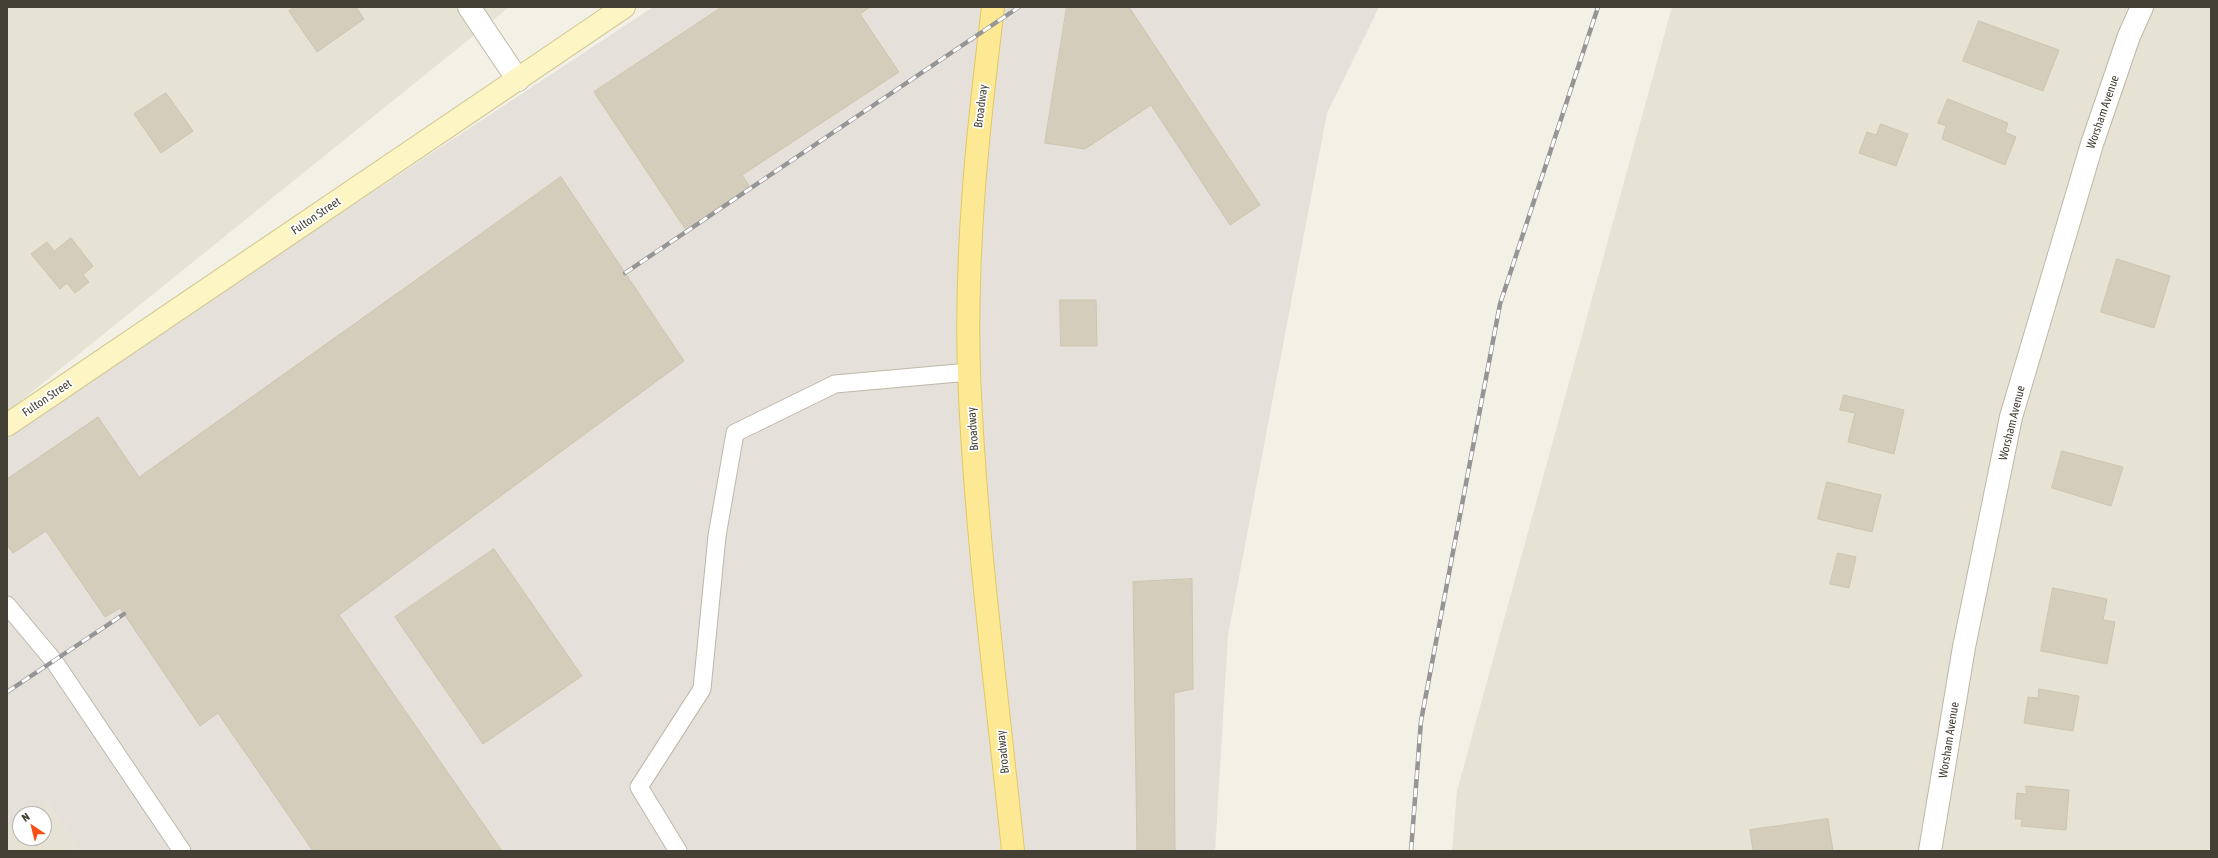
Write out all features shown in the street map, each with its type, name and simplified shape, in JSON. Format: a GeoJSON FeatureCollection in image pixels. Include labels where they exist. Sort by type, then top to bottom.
{"type":"FeatureCollection","features":[{"type":"Feature","properties":{"kind":"main road","name":"Broadway"},"geometry":{"type":"LineString","coordinates":[[993,7],[976,148],[970,262],[969,372],[982,559],[1013,851]]}},
{"type":"Feature","properties":{"kind":"street"},"geometry":{"type":"LineString","coordinates":[[468,7],[518,80]]}},
{"type":"Feature","properties":{"kind":"street","name":"Fulton Street"},"geometry":{"type":"LineString","coordinates":[[7,425],[624,7]]}},
{"type":"Feature","properties":{"kind":"street","name":"Worsham Avenue"},"geometry":{"type":"LineString","coordinates":[[1930,851],[1964,647],[2011,417],[2092,144],[2129,36],[2142,7]]}},
{"type":"Feature","properties":{"kind":"lane"},"geometry":{"type":"LineString","coordinates":[[678,851],[639,787],[702,689],[717,536],[735,433],[835,384],[969,372]]}},
{"type":"Feature","properties":{"kind":"lane"},"geometry":{"type":"LineString","coordinates":[[7,605],[54,660],[182,851]]}},
{"type":"Feature","properties":{"kind":"shaded area"},"geometry":{"type":"Polygon","coordinates":[[[7,7],[509,7],[7,412],[7,7]]]}},
{"type":"Feature","properties":{"kind":"shaded area"},"geometry":{"type":"Polygon","coordinates":[[[653,7],[1379,7],[1327,113],[1228,635],[1215,851],[80,851],[52,809],[52,806],[50,806],[47,802],[41,806],[12,806],[12,827],[7,831],[7,434],[653,7]]]}},
{"type":"Feature","properties":{"kind":"shaded area"},"geometry":{"type":"Polygon","coordinates":[[[1672,7],[2211,7],[2211,851],[1452,851],[1457,791],[1672,7]]]}},
{"type":"Feature","properties":{"kind":"shaded area"},"geometry":{"type":"Polygon","coordinates":[[[7,744],[50,806],[12,806],[12,846],[52,846],[52,809],[80,851],[7,851],[7,744]]]}},
{"type":"Feature","properties":{"kind":"building"},"geometry":{"type":"Polygon","coordinates":[[[295,7],[356,7],[364,19],[317,52],[289,11],[295,7]]]}},
{"type":"Feature","properties":{"kind":"building"},"geometry":{"type":"Polygon","coordinates":[[[722,7],[870,7],[860,14],[899,72],[742,175],[750,187],[686,230],[594,92],[722,7]]]}},
{"type":"Feature","properties":{"kind":"building"},"geometry":{"type":"Polygon","coordinates":[[[1067,7],[1129,7],[1260,205],[1230,225],[1151,105],[1085,149],[1045,143],[1067,7]]]}},
{"type":"Feature","properties":{"kind":"building"},"geometry":{"type":"Polygon","coordinates":[[[1979,21],[2059,50],[2043,91],[1963,61],[1979,21]]]}},
{"type":"Feature","properties":{"kind":"building"},"geometry":{"type":"Polygon","coordinates":[[[166,93],[193,131],[161,153],[134,114],[166,93]]]}},
{"type":"Feature","properties":{"kind":"building"},"geometry":{"type":"Polygon","coordinates":[[[1948,99],[2008,123],[2005,132],[2016,137],[2005,165],[1942,139],[1946,126],[1938,123],[1948,99]]]}},
{"type":"Feature","properties":{"kind":"building"},"geometry":{"type":"Polygon","coordinates":[[[1881,124],[1908,134],[1896,166],[1859,153],[1867,132],[1876,135],[1881,124]]]}},
{"type":"Feature","properties":{"kind":"building"},"geometry":{"type":"Polygon","coordinates":[[[561,177],[684,361],[339,615],[502,851],[313,851],[218,713],[200,726],[120,608],[105,617],[46,531],[13,553],[7,545],[7,479],[98,417],[139,477],[561,177]]]}},
{"type":"Feature","properties":{"kind":"building"},"geometry":{"type":"Polygon","coordinates":[[[71,238],[93,266],[83,275],[89,282],[75,293],[67,283],[60,289],[31,254],[47,242],[54,251],[71,238]]]}},
{"type":"Feature","properties":{"kind":"building"},"geometry":{"type":"Polygon","coordinates":[[[2117,259],[2170,276],[2154,328],[2101,312],[2117,259]]]}},
{"type":"Feature","properties":{"kind":"building"},"geometry":{"type":"Polygon","coordinates":[[[1060,300],[1096,300],[1097,346],[1061,346],[1060,300]]]}},
{"type":"Feature","properties":{"kind":"building"},"geometry":{"type":"Polygon","coordinates":[[[1844,395],[1904,410],[1894,454],[1848,442],[1855,413],[1840,410],[1844,395]]]}},
{"type":"Feature","properties":{"kind":"building"},"geometry":{"type":"Polygon","coordinates":[[[2062,451],[2123,467],[2111,506],[2052,488],[2062,451]]]}},
{"type":"Feature","properties":{"kind":"building"},"geometry":{"type":"Polygon","coordinates":[[[1827,482],[1881,495],[1872,532],[1818,519],[1827,482]]]}},
{"type":"Feature","properties":{"kind":"building"},"geometry":{"type":"Polygon","coordinates":[[[494,549],[582,676],[483,744],[395,617],[494,549]]]}},
{"type":"Feature","properties":{"kind":"building"},"geometry":{"type":"Polygon","coordinates":[[[1838,553],[1856,557],[1849,588],[1830,584],[1838,553]]]}},
{"type":"Feature","properties":{"kind":"building"},"geometry":{"type":"Polygon","coordinates":[[[1192,579],[1193,689],[1174,693],[1175,851],[1137,851],[1133,582],[1192,579]]]}},
{"type":"Feature","properties":{"kind":"building"},"geometry":{"type":"Polygon","coordinates":[[[2053,588],[2107,599],[2103,620],[2115,622],[2107,664],[2041,651],[2053,588]]]}},
{"type":"Feature","properties":{"kind":"building"},"geometry":{"type":"Polygon","coordinates":[[[2039,689],[2079,696],[2073,731],[2024,723],[2028,697],[2038,698],[2039,689]]]}},
{"type":"Feature","properties":{"kind":"building"},"geometry":{"type":"Polygon","coordinates":[[[2026,786],[2069,790],[2066,830],[2021,826],[2022,819],[2015,819],[2017,793],[2026,794],[2026,786]]]}},
{"type":"Feature","properties":{"kind":"building"},"geometry":{"type":"Polygon","coordinates":[[[1828,819],[1833,851],[1753,851],[1750,830],[1828,819]]]}},
{"type":"Feature","properties":{"kind":"railway"},"geometry":{"type":"LineString","coordinates":[[625,273],[1019,7]]}},
{"type":"Feature","properties":{"kind":"railway"},"geometry":{"type":"LineString","coordinates":[[1411,851],[1421,721],[1500,304],[1598,7]]}},
{"type":"Feature","properties":{"kind":"railway"},"geometry":{"type":"LineString","coordinates":[[7,692],[124,614]]}}]}
